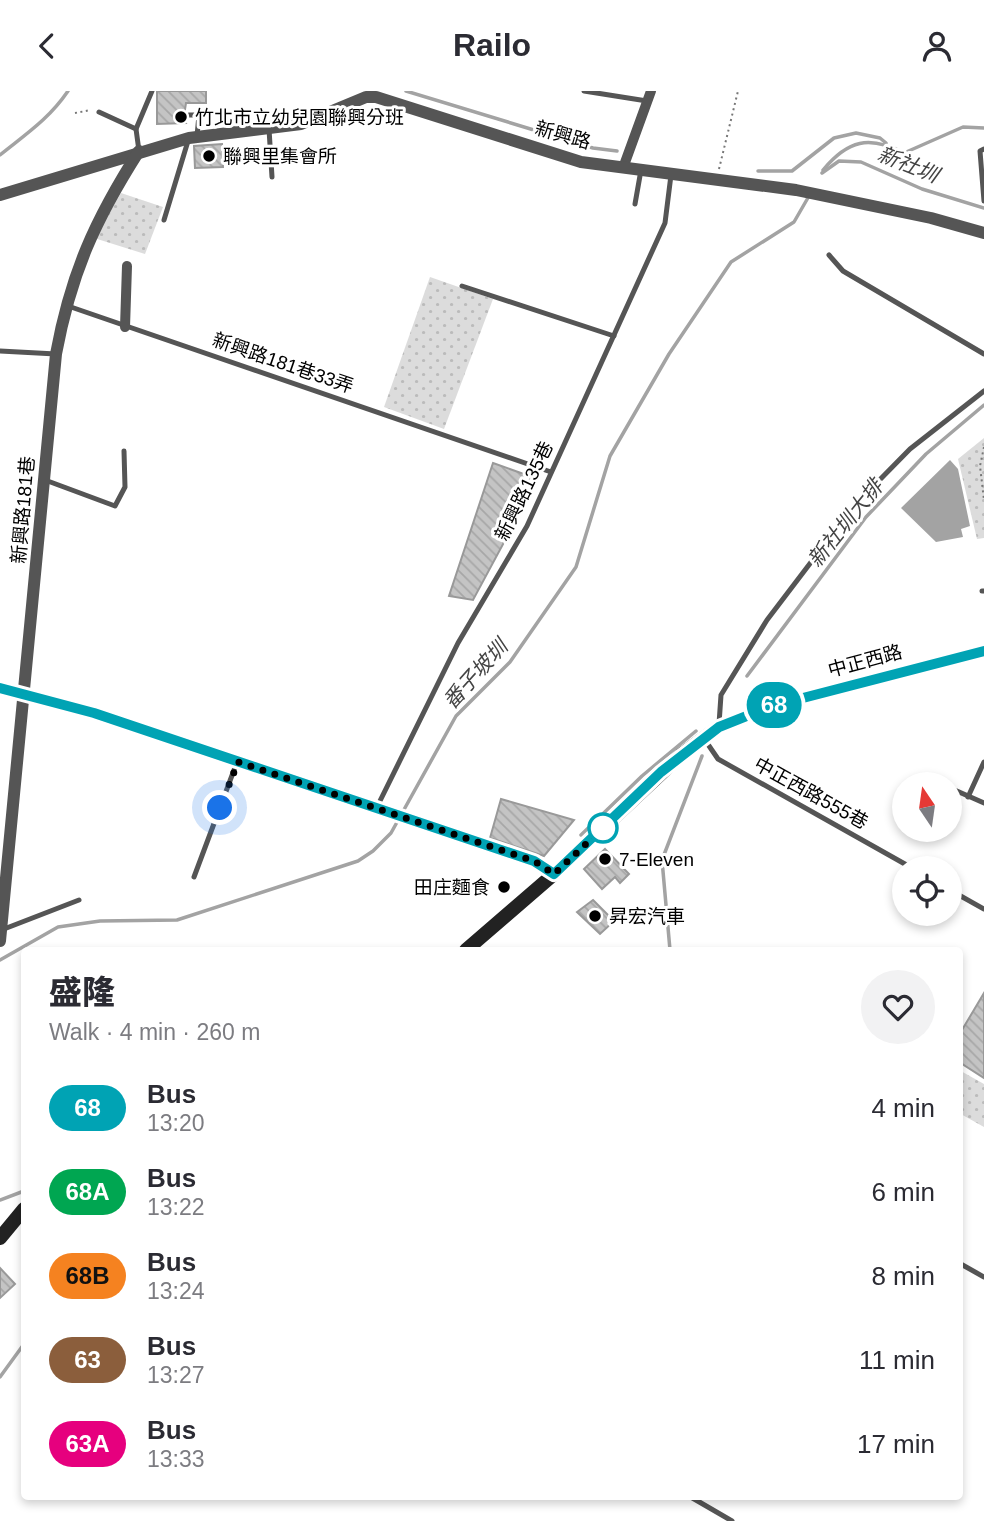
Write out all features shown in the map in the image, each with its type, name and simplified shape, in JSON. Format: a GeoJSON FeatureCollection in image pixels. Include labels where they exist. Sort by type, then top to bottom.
{"type":"FeatureCollection","features":[{"type":"Feature","properties":{"kind":"main road","name":"中正西路"},"geometry":{"type":"LineString","coordinates":[[469,947],[554,874],[661,772],[719,727],[772,706],[984,652]]}},
{"type":"Feature","properties":{"kind":"main road"},"geometry":{"type":"LineString","coordinates":[[0,1238],[21,1213]]}},
{"type":"Feature","properties":{"kind":"street"},"geometry":{"type":"LineString","coordinates":[[623,168],[649,96]]}},
{"type":"Feature","properties":{"kind":"street","name":"新興路"},"geometry":{"type":"LineString","coordinates":[[0,195],[139,151],[193,137],[300,124],[366,97],[376,97],[581,162],[796,190],[931,218],[984,233]]}},
{"type":"Feature","properties":{"kind":"street","name":"新興路181巷"},"geometry":{"type":"LineString","coordinates":[[0,941],[56,354],[65,305],[86,243],[139,151]]}},
{"type":"Feature","properties":{"kind":"street"},"geometry":{"type":"LineString","coordinates":[[125,327],[127,266]]}},
{"type":"Feature","properties":{"kind":"street"},"geometry":{"type":"LineString","coordinates":[[0,688],[25,693],[414,820],[534,861],[554,874]]}},
{"type":"Feature","properties":{"kind":"lane"},"geometry":{"type":"LineString","coordinates":[[139,151],[136,129],[152,91]]}},
{"type":"Feature","properties":{"kind":"lane"},"geometry":{"type":"LineString","coordinates":[[584,91],[649,96]]}},
{"type":"Feature","properties":{"kind":"lane"},"geometry":{"type":"LineString","coordinates":[[99,112],[136,129]]}},
{"type":"Feature","properties":{"kind":"lane"},"geometry":{"type":"LineString","coordinates":[[164,220],[199,115],[189,115]]}},
{"type":"Feature","properties":{"kind":"lane"},"geometry":{"type":"LineString","coordinates":[[269,129],[272,177]]}},
{"type":"Feature","properties":{"kind":"lane"},"geometry":{"type":"LineString","coordinates":[[984,149],[980,151],[984,201]]}},
{"type":"Feature","properties":{"kind":"lane"},"geometry":{"type":"LineString","coordinates":[[635,204],[641,170]]}},
{"type":"Feature","properties":{"kind":"lane","name":"新興路135巷"},"geometry":{"type":"LineString","coordinates":[[376,809],[458,643],[527,526],[665,223],[671,175]]}},
{"type":"Feature","properties":{"kind":"lane"},"geometry":{"type":"LineString","coordinates":[[829,255],[843,271],[984,354]]}},
{"type":"Feature","properties":{"kind":"lane"},"geometry":{"type":"LineString","coordinates":[[462,286],[614,336]]}},
{"type":"Feature","properties":{"kind":"lane","name":"新興路181巷33弄"},"geometry":{"type":"LineString","coordinates":[[65,305],[551,472]]}},
{"type":"Feature","properties":{"kind":"lane"},"geometry":{"type":"LineString","coordinates":[[0,352],[56,354]]}},
{"type":"Feature","properties":{"kind":"lane"},"geometry":{"type":"LineString","coordinates":[[719,727],[721,695],[767,620],[853,507],[910,449],[984,391]]}},
{"type":"Feature","properties":{"kind":"lane"},"geometry":{"type":"LineString","coordinates":[[45,480],[115,506],[125,487],[124,451]]}},
{"type":"Feature","properties":{"kind":"lane","name":"中正西路555巷"},"geometry":{"type":"LineString","coordinates":[[704,737],[718,759],[892,857]]}},
{"type":"Feature","properties":{"kind":"lane"},"geometry":{"type":"LineString","coordinates":[[194,877],[238,762]]}},
{"type":"Feature","properties":{"kind":"lane"},"geometry":{"type":"LineString","coordinates":[[968,797],[984,762]]}},
{"type":"Feature","properties":{"kind":"lane"},"geometry":{"type":"LineString","coordinates":[[962,794],[984,803]]}},
{"type":"Feature","properties":{"kind":"lane"},"geometry":{"type":"LineString","coordinates":[[962,897],[984,909]]}},
{"type":"Feature","properties":{"kind":"lane"},"geometry":{"type":"LineString","coordinates":[[0,931],[79,900]]}},
{"type":"Feature","properties":{"kind":"lane"},"geometry":{"type":"LineString","coordinates":[[963,1265],[984,1277]]}},
{"type":"Feature","properties":{"kind":"lane"},"geometry":{"type":"LineString","coordinates":[[696,1500],[733,1521]]}},
{"type":"Feature","properties":{"kind":"path"},"geometry":{"type":"LineString","coordinates":[[717,180],[738,91]]}},
{"type":"Feature","properties":{"kind":"path"},"geometry":{"type":"LineString","coordinates":[[75,113],[92,110],[99,112]]}},
{"type":"Feature","properties":{"kind":"path"},"geometry":{"type":"LineString","coordinates":[[984,447],[980,466],[984,501]]}},
{"type":"Feature","properties":{"kind":"shaded area"},"geometry":{"type":"Polygon","coordinates":[[[121,193],[163,207],[145,254],[94,238],[121,193]]]}},
{"type":"Feature","properties":{"kind":"shaded area"},"geometry":{"type":"Polygon","coordinates":[[[430,277],[493,299],[444,429],[384,407],[430,277]]]}},
{"type":"Feature","properties":{"kind":"shaded area"},"geometry":{"type":"Polygon","coordinates":[[[984,438],[984,538],[977,539],[958,459],[984,438]]]}},
{"type":"Feature","properties":{"kind":"shaded area"},"geometry":{"type":"Polygon","coordinates":[[[950,460],[958,469],[970,526],[961,529],[963,537],[936,542],[901,508],[950,460]]]}},
{"type":"Feature","properties":{"kind":"shaded area"},"geometry":{"type":"Polygon","coordinates":[[[963,1072],[984,1084],[984,1127],[963,1115],[963,1072]]]}},
{"type":"Feature","properties":{"kind":"building"},"geometry":{"type":"Polygon","coordinates":[[[157,91],[206,91],[206,103],[186,103],[186,123],[157,124],[157,91]]]}},
{"type":"Feature","properties":{"kind":"building","name":"聯興里集會所"},"geometry":{"type":"Polygon","coordinates":[[[222,144],[223,167],[195,168],[194,146],[222,144]]]}},
{"type":"Feature","properties":{"kind":"building"},"geometry":{"type":"Polygon","coordinates":[[[493,463],[538,479],[473,600],[449,596],[493,463]]]}},
{"type":"Feature","properties":{"kind":"building"},"geometry":{"type":"Polygon","coordinates":[[[501,799],[574,820],[544,856],[490,838],[501,799]]]}},
{"type":"Feature","properties":{"kind":"building","name":"7-Eleven"},"geometry":{"type":"Polygon","coordinates":[[[605,849],[629,874],[620,883],[615,877],[602,889],[584,869],[605,849]]]}},
{"type":"Feature","properties":{"kind":"building","name":"昇宏汽車"},"geometry":{"type":"Polygon","coordinates":[[[593,900],[614,921],[600,934],[577,912],[593,900]]]}},
{"type":"Feature","properties":{"kind":"building"},"geometry":{"type":"Polygon","coordinates":[[[984,993],[984,1078],[963,1065],[963,1028],[984,993]]]}},
{"type":"Feature","properties":{"kind":"building"},"geometry":{"type":"Polygon","coordinates":[[[0,1268],[15,1284],[0,1298],[0,1268]]]}},
{"type":"Feature","properties":{"kind":"waterway"},"geometry":{"type":"LineString","coordinates":[[0,155],[45,118],[68,91]]}},
{"type":"Feature","properties":{"kind":"waterway"},"geometry":{"type":"LineString","coordinates":[[406,91],[593,148],[617,151]]}},
{"type":"Feature","properties":{"kind":"waterway"},"geometry":{"type":"LineString","coordinates":[[823,170],[841,152],[860,143],[880,144],[904,153],[963,127],[984,128]]}},
{"type":"Feature","properties":{"kind":"waterway"},"geometry":{"type":"LineString","coordinates":[[758,171],[792,171],[834,138],[856,133],[880,138],[886,143]]}},
{"type":"Feature","properties":{"kind":"waterway","name":"新社圳"},"geometry":{"type":"LineString","coordinates":[[822,173],[839,161],[861,162],[922,189],[984,208]]}},
{"type":"Feature","properties":{"kind":"waterway","name":"番子坡圳"},"geometry":{"type":"LineString","coordinates":[[23,947],[58,927],[100,921],[177,920],[358,861],[373,851],[391,833],[456,716],[510,662],[576,567],[610,456],[669,354],[731,262],[794,222],[809,196]]}},
{"type":"Feature","properties":{"kind":"waterway","name":"新社圳大排"},"geometry":{"type":"LineString","coordinates":[[747,676],[866,517],[926,454],[984,405]]}},
{"type":"Feature","properties":{"kind":"waterway"},"geometry":{"type":"LineString","coordinates":[[581,835],[642,776],[696,731]]}},
{"type":"Feature","properties":{"kind":"waterway","name":"新社圳大排"},"geometry":{"type":"LineString","coordinates":[[670,947],[662,860],[702,756]]}},
{"type":"Feature","properties":{"kind":"waterway","name":"番子坡圳"},"geometry":{"type":"LineString","coordinates":[[0,960],[21,948]]}},
{"type":"Feature","properties":{"kind":"waterway"},"geometry":{"type":"LineString","coordinates":[[0,1200],[21,1192]]}},
{"type":"Feature","properties":{"kind":"waterway","name":"新社圳大排"},"geometry":{"type":"LineString","coordinates":[[0,1377],[21,1348]]}},
{"type":"Feature","properties":{"kind":"bus line","name":"68"},"geometry":{"type":"LineString","coordinates":[[0,688],[94,713],[414,820],[534,861],[554,874],[661,772],[719,727],[772,706],[984,651]]}},
{"type":"Feature","properties":{"kind":"place","name":"竹北市立幼兒園聯興分班"},"geometry":{"type":"Point","coordinates":[181,117]}},
{"type":"Feature","properties":{"kind":"place","name":"聯興里集會所"},"geometry":{"type":"Point","coordinates":[209,156]}},
{"type":"Feature","properties":{"kind":"place","name":"7-Eleven"},"geometry":{"type":"Point","coordinates":[605,859]}},
{"type":"Feature","properties":{"kind":"place","name":"田庄麵食"},"geometry":{"type":"Point","coordinates":[504,887]}},
{"type":"Feature","properties":{"kind":"place","name":"昇宏汽車"},"geometry":{"type":"Point","coordinates":[595,916]}},
{"type":"Feature","properties":{"kind":"route"},"geometry":{"type":"LineString","coordinates":[[220,808],[238,762],[534,861],[554,874],[603,828]]}}]}
